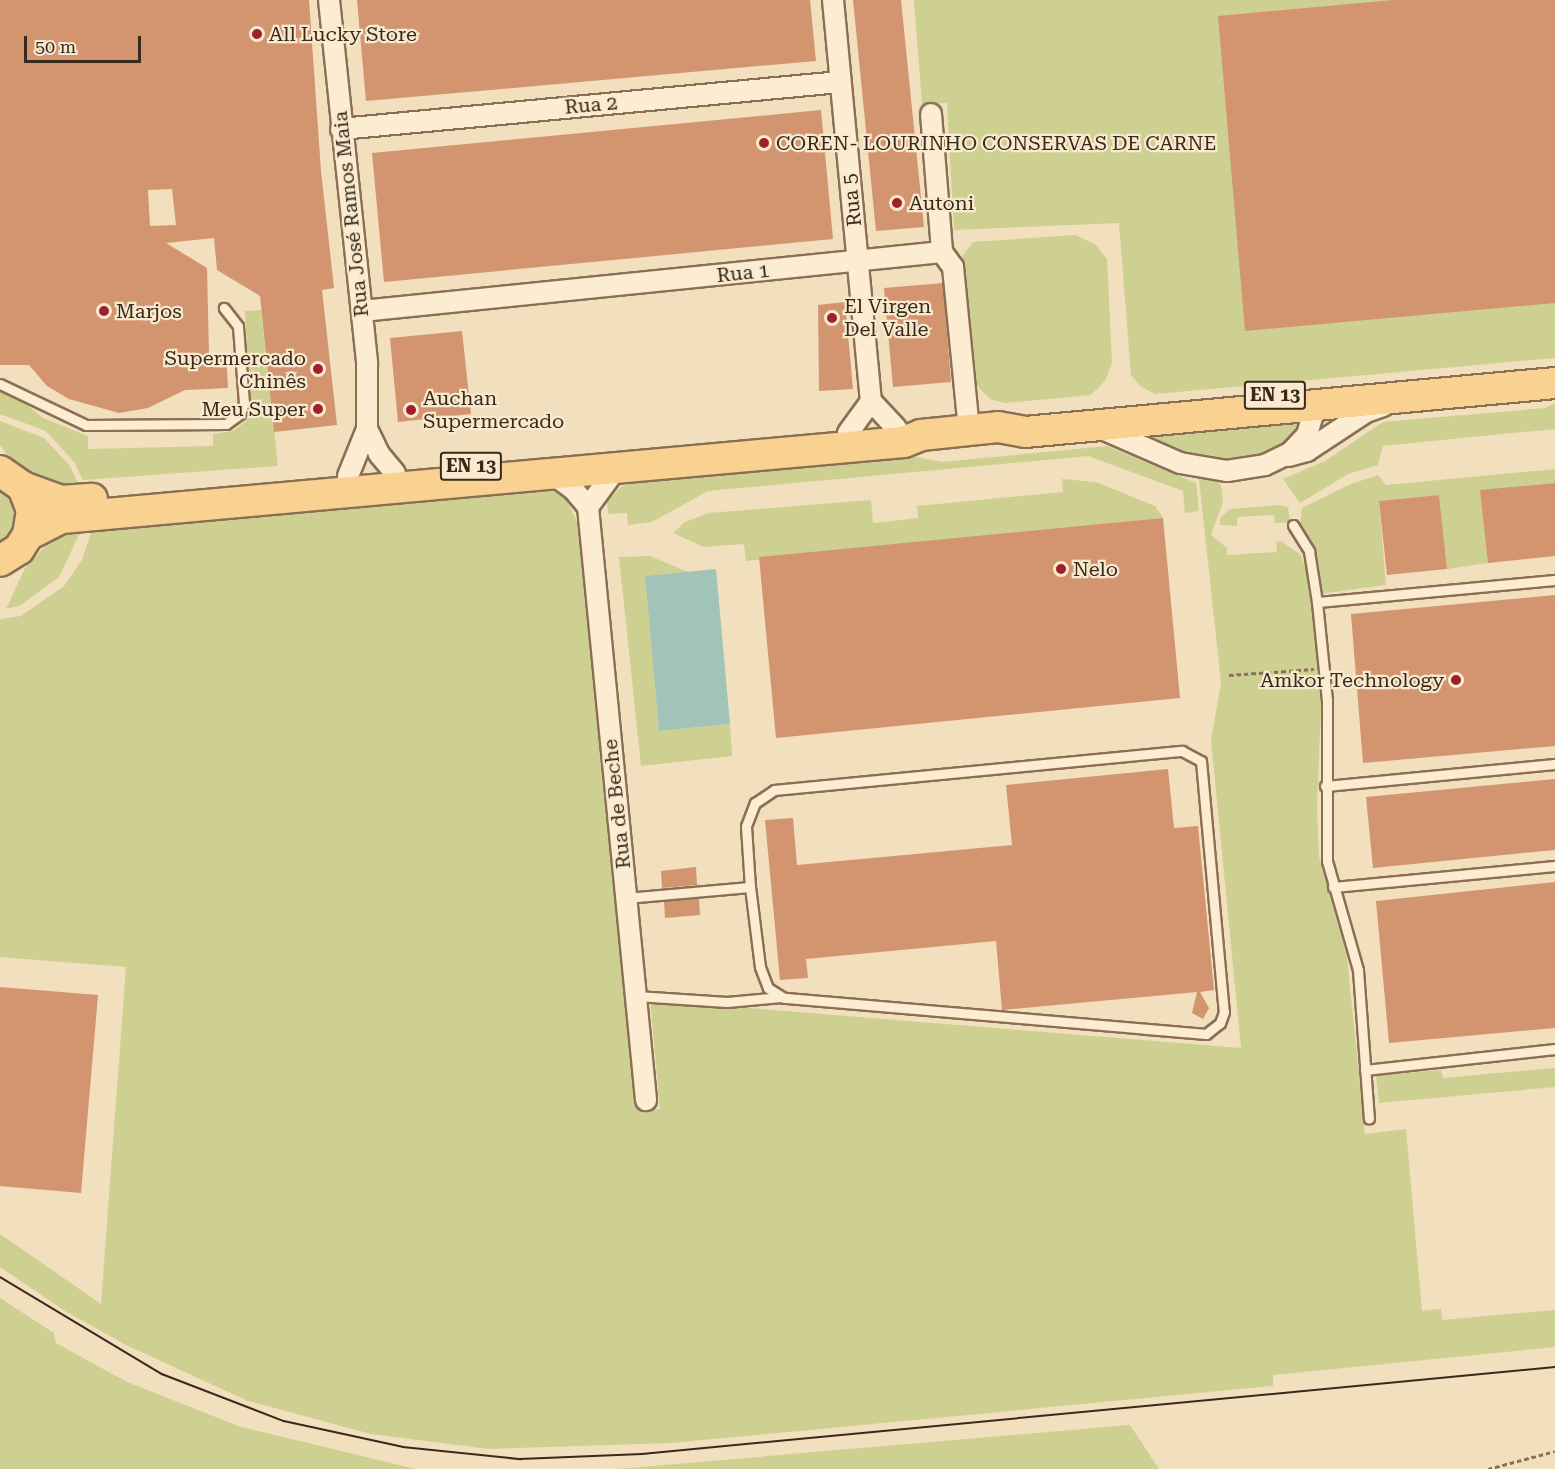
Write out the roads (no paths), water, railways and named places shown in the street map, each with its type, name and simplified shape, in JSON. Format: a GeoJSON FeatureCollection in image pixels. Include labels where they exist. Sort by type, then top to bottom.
{"type":"FeatureCollection","features":[{"type":"Feature","properties":{"kind":"main road","name":"EN 13"},"geometry":{"type":"LineString","coordinates":[[998,427],[1022,416],[1555,369]]}},
{"type":"Feature","properties":{"kind":"main road","name":"EN 13"},"geometry":{"type":"LineString","coordinates":[[11,479],[61,501],[848,433],[969,430],[998,427],[1025,432],[1555,383]]}},
{"type":"Feature","properties":{"kind":"main road","name":"EN 13"},"geometry":{"type":"LineString","coordinates":[[28,535],[62,518],[904,442],[908,432]]}},
{"type":"Feature","properties":{"kind":"main road"},"geometry":{"type":"LineString","coordinates":[[220,503],[333,485],[348,476]]}},
{"type":"Feature","properties":{"kind":"main road","name":"EN 13"},"geometry":{"type":"LineString","coordinates":[[0,561],[19,549],[28,535],[32,510],[11,479]]}},
{"type":"Feature","properties":{"kind":"street","name":"Rua José Ramos Maia"},"geometry":{"type":"LineString","coordinates":[[329,0],[362,311],[367,429],[379,454],[395,473]]}},
{"type":"Feature","properties":{"kind":"street","name":"Rua 5"},"geometry":{"type":"LineString","coordinates":[[833,0],[871,401]]}},
{"type":"Feature","properties":{"kind":"street","name":"Rua 2"},"geometry":{"type":"LineString","coordinates":[[341,129],[840,82]]}},
{"type":"Feature","properties":{"kind":"street"},"geometry":{"type":"LineString","coordinates":[[931,114],[942,252],[953,267],[969,430]]}},
{"type":"Feature","properties":{"kind":"street","name":"Rua 1"},"geometry":{"type":"LineString","coordinates":[[362,311],[942,252]]}},
{"type":"Feature","properties":{"kind":"street"},"geometry":{"type":"LineString","coordinates":[[1273,395],[1303,406],[1312,417],[1307,435],[1274,461]]}},
{"type":"Feature","properties":{"kind":"street"},"geometry":{"type":"LineString","coordinates":[[1091,426],[1180,463],[1227,471],[1307,452],[1366,412],[1401,398]]}},
{"type":"Feature","properties":{"kind":"street"},"geometry":{"type":"LineString","coordinates":[[848,433],[871,401],[908,432]]}},
{"type":"Feature","properties":{"kind":"street","name":"Rua José Ramos Maia"},"geometry":{"type":"LineString","coordinates":[[348,476],[367,429]]}},
{"type":"Feature","properties":{"kind":"street"},"geometry":{"type":"LineString","coordinates":[[552,474],[573,489],[588,507],[616,469]]}},
{"type":"Feature","properties":{"kind":"street","name":"Rua de Beche"},"geometry":{"type":"LineString","coordinates":[[588,507],[646,1101]]}},
{"type":"Feature","properties":{"kind":"lane"},"geometry":{"type":"LineString","coordinates":[[0,384],[86,425],[226,424],[240,414],[244,403],[238,326],[224,308]]}},
{"type":"Feature","properties":{"kind":"lane"},"geometry":{"type":"LineString","coordinates":[[1293,525],[1309,551],[1317,602],[1325,668],[1324,834],[1333,887],[1358,970],[1369,1119]]}},
{"type":"Feature","properties":{"kind":"lane"},"geometry":{"type":"LineString","coordinates":[[1317,602],[1555,580]]}},
{"type":"Feature","properties":{"kind":"lane"},"geometry":{"type":"LineString","coordinates":[[636,996],[727,1002],[781,997],[1206,1034],[1220,1023],[1224,1012],[1201,761],[1182,751],[774,790],[756,802],[746,826],[750,887],[760,967],[768,988],[781,997]]}},
{"type":"Feature","properties":{"kind":"lane"},"geometry":{"type":"LineString","coordinates":[[1325,786],[1555,764]]}},
{"type":"Feature","properties":{"kind":"lane"},"geometry":{"type":"LineString","coordinates":[[1333,887],[1555,866]]}},
{"type":"Feature","properties":{"kind":"lane"},"geometry":{"type":"LineString","coordinates":[[626,898],[750,887]]}},
{"type":"Feature","properties":{"kind":"lane"},"geometry":{"type":"LineString","coordinates":[[1365,1070],[1555,1049]]}},
{"type":"Feature","properties":{"kind":"water"},"geometry":{"type":"Polygon","coordinates":[[[716,569],[730,724],[659,731],[645,576],[716,569]]]}},
{"type":"Feature","properties":{"kind":"tram line"},"geometry":{"type":"LineString","coordinates":[[0,1277],[162,1374],[284,1421],[403,1447],[520,1459],[642,1454],[1555,1367]]}},
{"type":"Feature","properties":{"kind":"place","name":"All Lucky Store"},"geometry":{"type":"Point","coordinates":[257,34]}},
{"type":"Feature","properties":{"kind":"place","name":"COREN- LOURINHO CONSERVAS DE CARNE"},"geometry":{"type":"Point","coordinates":[764,143]}},
{"type":"Feature","properties":{"kind":"place","name":"Autoni"},"geometry":{"type":"Point","coordinates":[897,203]}},
{"type":"Feature","properties":{"kind":"place","name":"Marjos"},"geometry":{"type":"Point","coordinates":[104,311]}},
{"type":"Feature","properties":{"kind":"place","name":"El Virgen Del Valle"},"geometry":{"type":"Point","coordinates":[832,318]}},
{"type":"Feature","properties":{"kind":"place","name":"Supermercado Chinês"},"geometry":{"type":"Point","coordinates":[318,369]}},
{"type":"Feature","properties":{"kind":"place","name":"Meu Super"},"geometry":{"type":"Point","coordinates":[318,409]}},
{"type":"Feature","properties":{"kind":"place","name":"Auchan Supermercado"},"geometry":{"type":"Point","coordinates":[411,410]}},
{"type":"Feature","properties":{"kind":"place","name":"Nelo"},"geometry":{"type":"Point","coordinates":[1061,569]}},
{"type":"Feature","properties":{"kind":"place","name":"Amkor Technology"},"geometry":{"type":"Point","coordinates":[1456,680]}}]}
